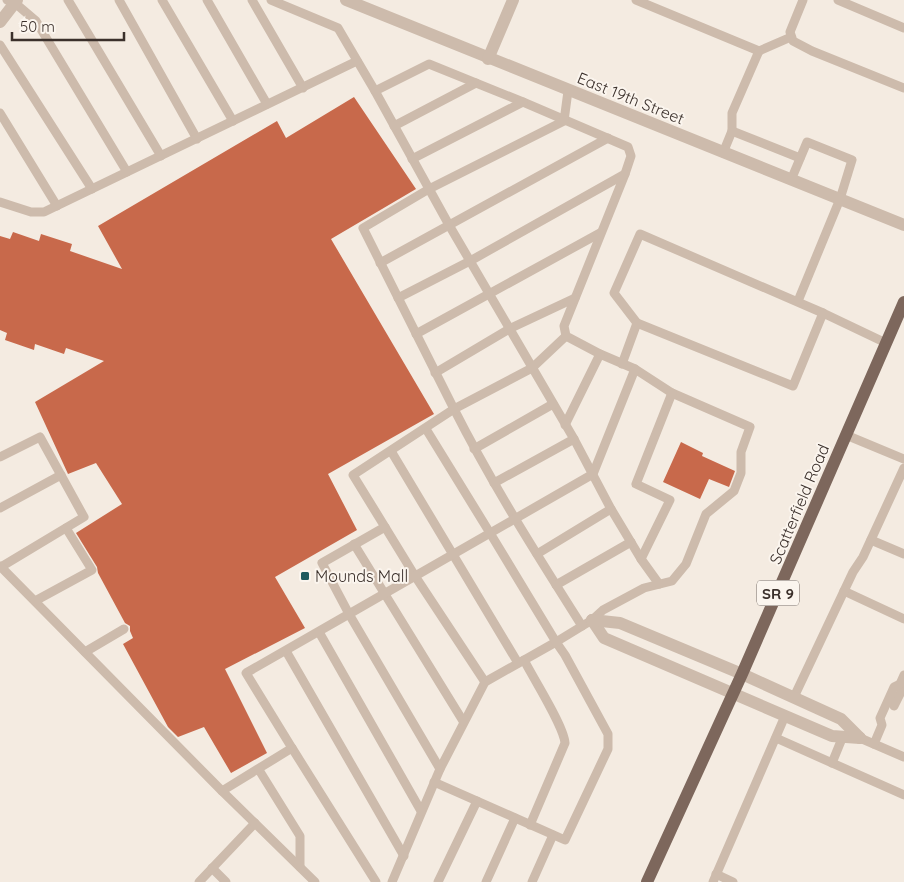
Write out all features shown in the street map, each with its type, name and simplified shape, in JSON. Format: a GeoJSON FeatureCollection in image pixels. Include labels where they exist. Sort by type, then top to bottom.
{"type":"FeatureCollection","features":[{"type":"Feature","properties":{"kind":"main road","name":"Scatterfield Road"},"geometry":{"type":"LineString","coordinates":[[647,882],[742,674],[904,302]]}},
{"type":"Feature","properties":{"kind":"street","name":"East 19th Street"},"geometry":{"type":"LineString","coordinates":[[346,0],[904,225]]}},
{"type":"Feature","properties":{"kind":"street"},"geometry":{"type":"LineString","coordinates":[[488,58],[513,0]]}},
{"type":"Feature","properties":{"kind":"street"},"geometry":{"type":"LineString","coordinates":[[0,22],[13,1]]}},
{"type":"Feature","properties":{"kind":"street"},"geometry":{"type":"LineString","coordinates":[[587,623],[620,623],[742,674],[841,719],[860,738]]}},
{"type":"Feature","properties":{"kind":"street"},"geometry":{"type":"LineString","coordinates":[[587,623],[604,638],[832,736],[860,738]]}},
{"type":"Feature","properties":{"kind":"lane"},"geometry":{"type":"LineString","coordinates":[[68,0],[161,156]]}},
{"type":"Feature","properties":{"kind":"lane"},"geometry":{"type":"LineString","coordinates":[[119,0],[197,139]]}},
{"type":"Feature","properties":{"kind":"lane"},"geometry":{"type":"LineString","coordinates":[[162,0],[232,122]]}},
{"type":"Feature","properties":{"kind":"lane"},"geometry":{"type":"LineString","coordinates":[[207,0],[268,104]]}},
{"type":"Feature","properties":{"kind":"lane"},"geometry":{"type":"LineString","coordinates":[[252,0],[303,88]]}},
{"type":"Feature","properties":{"kind":"lane"},"geometry":{"type":"LineString","coordinates":[[271,0],[338,28],[375,91],[428,189],[574,439],[611,509],[641,560],[659,584]]}},
{"type":"Feature","properties":{"kind":"lane"},"geometry":{"type":"LineString","coordinates":[[636,0],[759,51]]}},
{"type":"Feature","properties":{"kind":"lane"},"geometry":{"type":"LineString","coordinates":[[803,0],[790,32],[791,37],[800,45],[904,88]]}},
{"type":"Feature","properties":{"kind":"lane"},"geometry":{"type":"LineString","coordinates":[[838,0],[904,28]]}},
{"type":"Feature","properties":{"kind":"lane"},"geometry":{"type":"LineString","coordinates":[[13,1],[36,21],[127,172]]}},
{"type":"Feature","properties":{"kind":"lane"},"geometry":{"type":"LineString","coordinates":[[723,153],[732,132],[732,113],[759,51],[791,37]]}},
{"type":"Feature","properties":{"kind":"lane"},"geometry":{"type":"LineString","coordinates":[[0,45],[92,189]]}},
{"type":"Feature","properties":{"kind":"lane"},"geometry":{"type":"LineString","coordinates":[[0,202],[31,212],[44,212],[358,61]]}},
{"type":"Feature","properties":{"kind":"lane"},"geometry":{"type":"LineString","coordinates":[[375,91],[429,64],[628,147],[630,156],[625,174],[564,326],[566,336]]}},
{"type":"Feature","properties":{"kind":"lane"},"geometry":{"type":"LineString","coordinates":[[394,126],[476,83]]}},
{"type":"Feature","properties":{"kind":"lane"},"geometry":{"type":"LineString","coordinates":[[564,121],[568,91]]}},
{"type":"Feature","properties":{"kind":"lane"},"geometry":{"type":"LineString","coordinates":[[412,159],[523,102]]}},
{"type":"Feature","properties":{"kind":"lane"},"geometry":{"type":"LineString","coordinates":[[0,113],[56,206]]}},
{"type":"Feature","properties":{"kind":"lane"},"geometry":{"type":"LineString","coordinates":[[564,121],[428,189],[363,228],[474,449],[514,519],[556,585],[587,623]]}},
{"type":"Feature","properties":{"kind":"lane"},"geometry":{"type":"LineString","coordinates":[[732,132],[800,158]]}},
{"type":"Feature","properties":{"kind":"lane"},"geometry":{"type":"LineString","coordinates":[[380,263],[608,138]]}},
{"type":"Feature","properties":{"kind":"lane"},"geometry":{"type":"LineString","coordinates":[[791,180],[807,142],[852,160],[840,199],[798,301]]}},
{"type":"Feature","properties":{"kind":"lane"},"geometry":{"type":"LineString","coordinates":[[398,298],[470,261],[625,174]]}},
{"type":"Feature","properties":{"kind":"lane"},"geometry":{"type":"LineString","coordinates":[[416,334],[600,233]]}},
{"type":"Feature","properties":{"kind":"lane"},"geometry":{"type":"LineString","coordinates":[[823,313],[793,386],[637,323],[614,293],[640,234],[798,301],[886,343]]}},
{"type":"Feature","properties":{"kind":"lane"},"geometry":{"type":"LineString","coordinates":[[435,372],[509,329],[575,298]]}},
{"type":"Feature","properties":{"kind":"lane"},"geometry":{"type":"LineString","coordinates":[[622,364],[637,323]]}},
{"type":"Feature","properties":{"kind":"lane"},"geometry":{"type":"LineString","coordinates":[[392,882],[440,769],[485,682],[556,642],[587,623],[603,610],[644,588],[672,581],[686,564],[706,514],[734,491],[741,472],[741,452],[750,427],[672,393],[635,369],[600,354],[566,336]]}},
{"type":"Feature","properties":{"kind":"lane"},"geometry":{"type":"LineString","coordinates":[[485,682],[415,576],[353,475],[454,409],[532,368],[566,336]]}},
{"type":"Feature","properties":{"kind":"lane"},"geometry":{"type":"LineString","coordinates":[[565,425],[600,354]]}},
{"type":"Feature","properties":{"kind":"lane"},"geometry":{"type":"LineString","coordinates":[[376,882],[246,673],[593,474],[635,369]]}},
{"type":"Feature","properties":{"kind":"lane"},"geometry":{"type":"LineString","coordinates":[[641,560],[670,500],[636,484],[672,393]]}},
{"type":"Feature","properties":{"kind":"lane"},"geometry":{"type":"LineString","coordinates":[[474,449],[553,404]]}},
{"type":"Feature","properties":{"kind":"lane"},"geometry":{"type":"LineString","coordinates":[[426,429],[565,655],[608,734],[609,741],[608,749],[565,840],[434,782]]}},
{"type":"Feature","properties":{"kind":"lane"},"geometry":{"type":"LineString","coordinates":[[846,435],[904,459]]}},
{"type":"Feature","properties":{"kind":"lane"},"geometry":{"type":"LineString","coordinates":[[0,457],[40,438],[84,517],[0,567],[315,882]]}},
{"type":"Feature","properties":{"kind":"lane"},"geometry":{"type":"LineString","coordinates":[[494,483],[574,439]]}},
{"type":"Feature","properties":{"kind":"lane"},"geometry":{"type":"LineString","coordinates":[[391,451],[557,721],[564,737],[564,743],[530,825]]}},
{"type":"Feature","properties":{"kind":"lane"},"geometry":{"type":"LineString","coordinates":[[794,697],[904,468]]}},
{"type":"Feature","properties":{"kind":"lane"},"geometry":{"type":"LineString","coordinates":[[0,508],[61,475]]}},
{"type":"Feature","properties":{"kind":"lane"},"geometry":{"type":"LineString","coordinates":[[895,488],[904,492]]}},
{"type":"Feature","properties":{"kind":"lane"},"geometry":{"type":"LineString","coordinates":[[537,554],[611,509]]}},
{"type":"Feature","properties":{"kind":"lane"},"geometry":{"type":"LineString","coordinates":[[384,526],[322,563],[349,614],[440,769]]}},
{"type":"Feature","properties":{"kind":"lane"},"geometry":{"type":"LineString","coordinates":[[35,601],[92,570],[66,528]]}},
{"type":"Feature","properties":{"kind":"lane"},"geometry":{"type":"LineString","coordinates":[[871,540],[904,554]]}},
{"type":"Feature","properties":{"kind":"lane"},"geometry":{"type":"LineString","coordinates":[[556,585],[631,542]]}},
{"type":"Feature","properties":{"kind":"lane"},"geometry":{"type":"LineString","coordinates":[[354,544],[463,722]]}},
{"type":"Feature","properties":{"kind":"lane"},"geometry":{"type":"LineString","coordinates":[[844,591],[904,618]]}},
{"type":"Feature","properties":{"kind":"lane"},"geometry":{"type":"LineString","coordinates":[[85,652],[124,629]]}},
{"type":"Feature","properties":{"kind":"lane"},"geometry":{"type":"LineString","coordinates":[[319,632],[421,811]]}},
{"type":"Feature","properties":{"kind":"lane"},"geometry":{"type":"LineString","coordinates":[[286,651],[404,856]]}},
{"type":"Feature","properties":{"kind":"lane"},"geometry":{"type":"LineString","coordinates":[[894,706],[902,690],[902,679]]}},
{"type":"Feature","properties":{"kind":"lane"},"geometry":{"type":"LineString","coordinates":[[874,744],[885,722],[880,718],[894,687],[902,679]]}},
{"type":"Feature","properties":{"kind":"lane"},"geometry":{"type":"LineString","coordinates":[[733,882],[715,878],[785,716]]}},
{"type":"Feature","properties":{"kind":"lane"},"geometry":{"type":"LineString","coordinates":[[832,763],[843,736]]}},
{"type":"Feature","properties":{"kind":"lane"},"geometry":{"type":"LineString","coordinates":[[776,738],[904,795]]}},
{"type":"Feature","properties":{"kind":"lane"},"geometry":{"type":"LineString","coordinates":[[860,738],[904,756]]}},
{"type":"Feature","properties":{"kind":"lane"},"geometry":{"type":"LineString","coordinates":[[222,791],[292,748]]}},
{"type":"Feature","properties":{"kind":"lane"},"geometry":{"type":"LineString","coordinates":[[259,770],[300,836],[300,867]]}},
{"type":"Feature","properties":{"kind":"lane"},"geometry":{"type":"LineString","coordinates":[[438,882],[477,801]]}},
{"type":"Feature","properties":{"kind":"lane"},"geometry":{"type":"LineString","coordinates":[[486,882],[516,818]]}},
{"type":"Feature","properties":{"kind":"lane"},"geometry":{"type":"LineString","coordinates":[[199,882],[255,823]]}},
{"type":"Feature","properties":{"kind":"lane"},"geometry":{"type":"LineString","coordinates":[[532,882],[553,835]]}},
{"type":"Feature","properties":{"kind":"lane"},"geometry":{"type":"LineString","coordinates":[[212,868],[226,882]]}},
{"type":"Feature","properties":{"kind":"building"},"geometry":{"type":"Polygon","coordinates":[[[354,97],[416,189],[331,239],[434,414],[328,474],[357,530],[275,577],[305,628],[225,669],[267,753],[231,773],[204,727],[178,737],[168,727],[123,644],[133,638],[130,626],[125,623],[98,573],[97,567],[76,533],[122,504],[96,463],[68,474],[35,402],[104,361],[66,348],[64,354],[35,344],[34,350],[5,340],[7,333],[0,330],[0,236],[10,239],[13,232],[39,241],[41,234],[72,244],[70,251],[122,269],[98,226],[277,121],[286,138],[354,97]]]}},
{"type":"Feature","properties":{"kind":"building"},"geometry":{"type":"Polygon","coordinates":[[[681,442],[703,453],[702,456],[735,471],[729,487],[709,479],[700,499],[663,482],[681,442]]]}},
{"type":"Feature","properties":{"kind":"place","name":"Mounds Mall"},"geometry":{"type":"Point","coordinates":[305,576]}}]}
